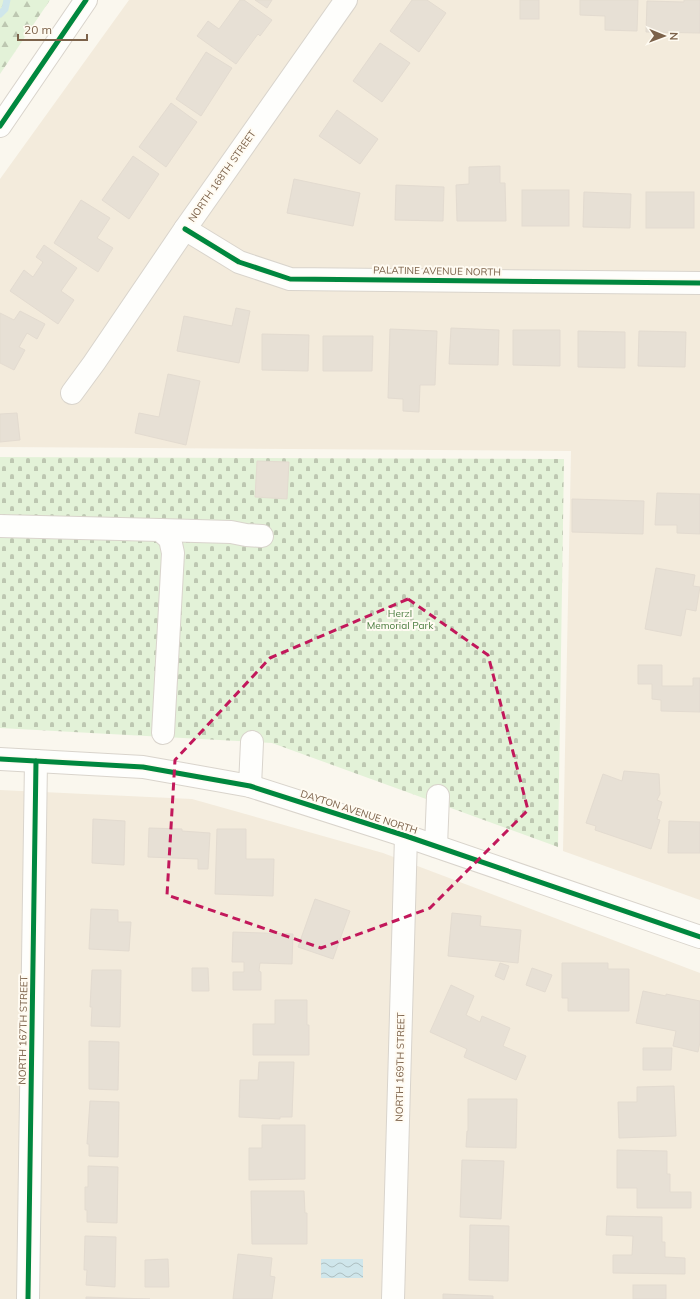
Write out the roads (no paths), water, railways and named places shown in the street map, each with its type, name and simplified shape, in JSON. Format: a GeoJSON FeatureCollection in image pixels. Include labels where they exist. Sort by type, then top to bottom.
{"type":"FeatureCollection","features":[{"type":"Feature","properties":{"kind":"street"},"geometry":{"type":"LineString","coordinates":[[0,126],[86,0]]}},
{"type":"Feature","properties":{"kind":"street","name":"NORTH 168TH STREET"},"geometry":{"type":"LineString","coordinates":[[72,393],[346,0]]}},
{"type":"Feature","properties":{"kind":"street","name":"PALATINE AVENUE NORTH"},"geometry":{"type":"LineString","coordinates":[[185,229],[238,262],[290,278],[700,283]]}},
{"type":"Feature","properties":{"kind":"street"},"geometry":{"type":"LineString","coordinates":[[0,526],[231,532],[246,536],[262,536]]}},
{"type":"Feature","properties":{"kind":"street"},"geometry":{"type":"LineString","coordinates":[[160,530],[170,539],[173,552],[163,733]]}},
{"type":"Feature","properties":{"kind":"street"},"geometry":{"type":"LineString","coordinates":[[250,786],[252,742]]}},
{"type":"Feature","properties":{"kind":"street","name":"DAYTON AVENUE NORTH"},"geometry":{"type":"LineString","coordinates":[[0,759],[143,767],[250,786],[436,846],[700,937]]}},
{"type":"Feature","properties":{"kind":"street","name":"NORTH 167TH STREET"},"geometry":{"type":"LineString","coordinates":[[28,1299],[36,761]]}},
{"type":"Feature","properties":{"kind":"street"},"geometry":{"type":"LineString","coordinates":[[436,846],[438,796]]}},
{"type":"Feature","properties":{"kind":"street","name":"NORTH 169TH STREET"},"geometry":{"type":"LineString","coordinates":[[394,1299],[406,836]]}},
{"type":"Feature","properties":{"kind":"water"},"geometry":{"type":"Polygon","coordinates":[[[321,1259],[363,1259],[363,1278],[321,1278],[321,1259]]]}},
{"type":"Feature","properties":{"kind":"waterway"},"geometry":{"type":"LineString","coordinates":[[0,14],[5,9],[7,0]]}},
{"type":"Feature","properties":{"kind":"park label","name":"Herzl Memorial Park"},"geometry":{"type":"Point","coordinates":[400,618]}}]}
